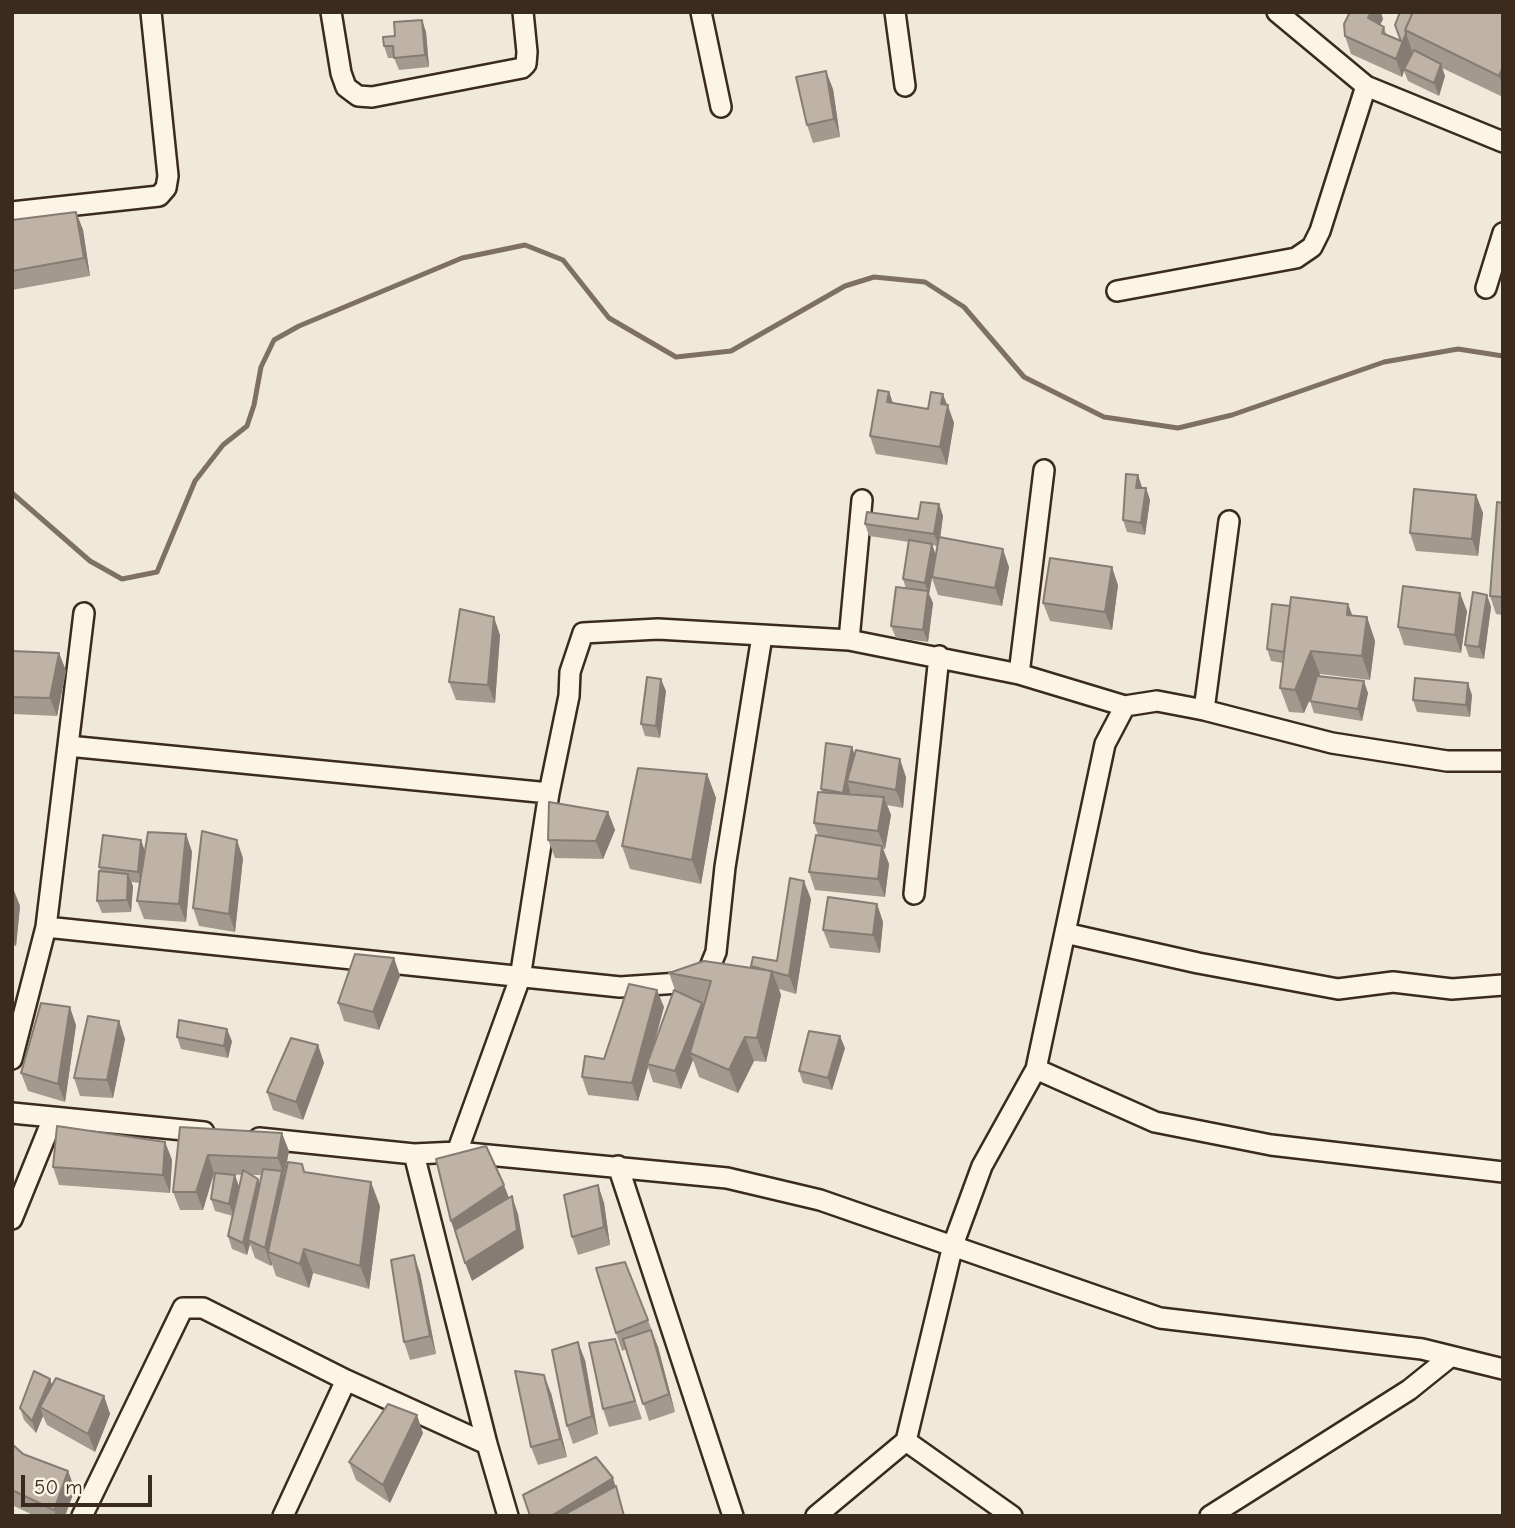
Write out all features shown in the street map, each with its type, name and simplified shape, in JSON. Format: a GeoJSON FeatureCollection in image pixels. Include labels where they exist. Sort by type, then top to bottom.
{"type":"FeatureCollection","features":[{"type":"Feature","properties":{"kind":"street"},"geometry":{"type":"LineString","coordinates":[[12,212],[159,196],[166,188],[168,176],[151,12]]}},
{"type":"Feature","properties":{"kind":"street"},"geometry":{"type":"LineString","coordinates":[[331,12],[341,73],[346,87],[358,96],[372,97],[522,68],[526,64],[527,52],[523,12]]}},
{"type":"Feature","properties":{"kind":"street"},"geometry":{"type":"LineString","coordinates":[[701,12],[721,107]]}},
{"type":"Feature","properties":{"kind":"street"},"geometry":{"type":"LineString","coordinates":[[895,12],[905,86]]}},
{"type":"Feature","properties":{"kind":"street"},"geometry":{"type":"LineString","coordinates":[[1278,12],[1366,86],[1503,142]]}},
{"type":"Feature","properties":{"kind":"street"},"geometry":{"type":"LineString","coordinates":[[1117,291],[1296,258],[1312,247],[1320,230],[1366,86]]}},
{"type":"Feature","properties":{"kind":"street"},"geometry":{"type":"LineString","coordinates":[[1486,288],[1503,233]]}},
{"type":"Feature","properties":{"kind":"street"},"geometry":{"type":"LineString","coordinates":[[1019,674],[1044,470]]}},
{"type":"Feature","properties":{"kind":"street"},"geometry":{"type":"LineString","coordinates":[[849,640],[862,500]]}},
{"type":"Feature","properties":{"kind":"street"},"geometry":{"type":"LineString","coordinates":[[1204,710],[1229,521]]}},
{"type":"Feature","properties":{"kind":"street"},"geometry":{"type":"LineString","coordinates":[[12,1059],[46,927],[84,613]]}},
{"type":"Feature","properties":{"kind":"street"},"geometry":{"type":"LineString","coordinates":[[457,1152],[520,978],[549,793],[569,696],[570,672],[583,633],[658,629],[849,640],[1019,674],[1125,706],[1157,701],[1204,710],[1332,743],[1447,761],[1503,761]]}},
{"type":"Feature","properties":{"kind":"street"},"geometry":{"type":"LineString","coordinates":[[46,927],[620,987],[694,982],[707,974],[716,953],[725,867],[762,636]]}},
{"type":"Feature","properties":{"kind":"street"},"geometry":{"type":"LineString","coordinates":[[914,894],[939,656]]}},
{"type":"Feature","properties":{"kind":"street"},"geometry":{"type":"LineString","coordinates":[[816,1516],[906,1441],[953,1245],[982,1166],[1036,1069],[1105,744],[1125,706]]}},
{"type":"Feature","properties":{"kind":"street"},"geometry":{"type":"LineString","coordinates":[[68,746],[549,793]]}},
{"type":"Feature","properties":{"kind":"street"},"geometry":{"type":"LineString","coordinates":[[1065,933],[1198,964],[1338,989],[1393,982],[1452,989],[1503,985]]}},
{"type":"Feature","properties":{"kind":"street"},"geometry":{"type":"LineString","coordinates":[[1036,1069],[1155,1122],[1270,1145],[1503,1172]]}},
{"type":"Feature","properties":{"kind":"street"},"geometry":{"type":"LineString","coordinates":[[12,1113],[414,1154],[457,1152],[727,1178],[820,1200],[1160,1318],[1411,1348],[1503,1368]]}},
{"type":"Feature","properties":{"kind":"street"},"geometry":{"type":"LineString","coordinates":[[12,1219],[53,1118]]}},
{"type":"Feature","properties":{"kind":"street"},"geometry":{"type":"LineString","coordinates":[[414,1154],[487,1444],[508,1516]]}},
{"type":"Feature","properties":{"kind":"street"},"geometry":{"type":"LineString","coordinates":[[618,1166],[733,1516]]}},
{"type":"Feature","properties":{"kind":"street"},"geometry":{"type":"LineString","coordinates":[[82,1516],[183,1308],[203,1308],[346,1380],[487,1444]]}},
{"type":"Feature","properties":{"kind":"street"},"geometry":{"type":"LineString","coordinates":[[1210,1516],[1409,1390],[1450,1357]]}},
{"type":"Feature","properties":{"kind":"street"},"geometry":{"type":"LineString","coordinates":[[283,1516],[346,1380]]}},
{"type":"Feature","properties":{"kind":"street"},"geometry":{"type":"LineString","coordinates":[[906,1441],[1012,1516]]}},
{"type":"Feature","properties":{"kind":"building"},"geometry":{"type":"Polygon","coordinates":[[[1350,12],[1371,12],[1368,18],[1384,27],[1382,33],[1401,41],[1395,25],[1400,12],[1413,12],[1396,59],[1345,36],[1344,24],[1350,12]]]}},
{"type":"Feature","properties":{"kind":"building"},"geometry":{"type":"Polygon","coordinates":[[[1413,12],[1503,12],[1503,67],[1499,76],[1405,30],[1413,12]]]}},
{"type":"Feature","properties":{"kind":"building"},"geometry":{"type":"Polygon","coordinates":[[[422,20],[425,55],[394,58],[393,46],[384,46],[383,37],[395,36],[394,22],[422,20]]]}},
{"type":"Feature","properties":{"kind":"building"},"geometry":{"type":"Polygon","coordinates":[[[1414,50],[1441,64],[1434,83],[1404,69],[1414,50]]]}},
{"type":"Feature","properties":{"kind":"building"},"geometry":{"type":"Polygon","coordinates":[[[826,71],[834,119],[807,125],[796,77],[826,71]]]}},
{"type":"Feature","properties":{"kind":"building"},"geometry":{"type":"Polygon","coordinates":[[[76,212],[84,258],[12,271],[12,220],[76,212]]]}},
{"type":"Feature","properties":{"kind":"building"},"geometry":{"type":"Polygon","coordinates":[[[878,390],[889,392],[887,402],[928,409],[931,392],[943,394],[941,404],[948,405],[940,447],[870,436],[878,390]]]}},
{"type":"Feature","properties":{"kind":"building"},"geometry":{"type":"Polygon","coordinates":[[[1126,474],[1138,475],[1136,488],[1146,488],[1141,523],[1123,520],[1126,474]]]}},
{"type":"Feature","properties":{"kind":"building"},"geometry":{"type":"Polygon","coordinates":[[[1414,489],[1476,495],[1472,539],[1410,533],[1414,489]]]}},
{"type":"Feature","properties":{"kind":"building"},"geometry":{"type":"Polygon","coordinates":[[[921,502],[939,504],[934,534],[865,524],[867,512],[918,519],[921,502]]]}},
{"type":"Feature","properties":{"kind":"building"},"geometry":{"type":"Polygon","coordinates":[[[1497,502],[1503,503],[1503,597],[1490,596],[1497,502]]]}},
{"type":"Feature","properties":{"kind":"building"},"geometry":{"type":"Polygon","coordinates":[[[939,537],[1003,549],[995,588],[932,577],[939,537]]]}},
{"type":"Feature","properties":{"kind":"building"},"geometry":{"type":"Polygon","coordinates":[[[909,540],[932,544],[925,583],[903,579],[909,540]]]}},
{"type":"Feature","properties":{"kind":"building"},"geometry":{"type":"Polygon","coordinates":[[[1050,558],[1112,567],[1105,612],[1043,603],[1050,558]]]}},
{"type":"Feature","properties":{"kind":"building"},"geometry":{"type":"Polygon","coordinates":[[[1403,586],[1460,593],[1455,635],[1398,627],[1403,586]]]}},
{"type":"Feature","properties":{"kind":"building"},"geometry":{"type":"Polygon","coordinates":[[[896,587],[928,591],[923,630],[891,626],[896,587]]]}},
{"type":"Feature","properties":{"kind":"building"},"geometry":{"type":"Polygon","coordinates":[[[1473,592],[1487,595],[1479,647],[1465,645],[1473,592]]]}},
{"type":"Feature","properties":{"kind":"building"},"geometry":{"type":"Polygon","coordinates":[[[1291,597],[1348,604],[1347,615],[1367,617],[1362,656],[1311,651],[1295,690],[1280,688],[1291,597]]]}},
{"type":"Feature","properties":{"kind":"building"},"geometry":{"type":"Polygon","coordinates":[[[1272,604],[1290,606],[1284,652],[1267,649],[1272,604]]]}},
{"type":"Feature","properties":{"kind":"building"},"geometry":{"type":"Polygon","coordinates":[[[460,609],[494,617],[488,685],[449,682],[460,609]]]}},
{"type":"Feature","properties":{"kind":"building"},"geometry":{"type":"Polygon","coordinates":[[[12,651],[59,653],[50,698],[12,697],[12,651]]]}},
{"type":"Feature","properties":{"kind":"building"},"geometry":{"type":"Polygon","coordinates":[[[1317,676],[1364,681],[1358,709],[1310,701],[1317,676]]]}},
{"type":"Feature","properties":{"kind":"building"},"geometry":{"type":"Polygon","coordinates":[[[647,677],[661,679],[656,726],[641,724],[647,677]]]}},
{"type":"Feature","properties":{"kind":"building"},"geometry":{"type":"Polygon","coordinates":[[[1415,678],[1468,683],[1466,705],[1413,700],[1415,678]]]}},
{"type":"Feature","properties":{"kind":"building"},"geometry":{"type":"Polygon","coordinates":[[[826,743],[852,747],[843,793],[821,789],[826,743]]]}},
{"type":"Feature","properties":{"kind":"building"},"geometry":{"type":"Polygon","coordinates":[[[856,750],[900,759],[896,790],[847,781],[856,750]]]}},
{"type":"Feature","properties":{"kind":"building"},"geometry":{"type":"Polygon","coordinates":[[[638,768],[707,774],[692,860],[622,846],[638,768]]]}},
{"type":"Feature","properties":{"kind":"building"},"geometry":{"type":"Polygon","coordinates":[[[818,792],[884,797],[878,831],[814,823],[818,792]]]}},
{"type":"Feature","properties":{"kind":"building"},"geometry":{"type":"Polygon","coordinates":[[[549,802],[608,812],[596,841],[548,840],[549,802]]]}},
{"type":"Feature","properties":{"kind":"building"},"geometry":{"type":"Polygon","coordinates":[[[202,831],[237,840],[229,914],[193,908],[202,831]]]}},
{"type":"Feature","properties":{"kind":"building"},"geometry":{"type":"Polygon","coordinates":[[[148,832],[186,834],[179,904],[137,901],[148,832]]]}},
{"type":"Feature","properties":{"kind":"building"},"geometry":{"type":"Polygon","coordinates":[[[103,835],[141,840],[138,872],[99,867],[103,835]]]}},
{"type":"Feature","properties":{"kind":"building"},"geometry":{"type":"Polygon","coordinates":[[[816,835],[882,846],[878,879],[809,872],[816,835]]]}},
{"type":"Feature","properties":{"kind":"building"},"geometry":{"type":"Polygon","coordinates":[[[99,871],[128,874],[127,900],[97,901],[99,871]]]}},
{"type":"Feature","properties":{"kind":"building"},"geometry":{"type":"Polygon","coordinates":[[[790,878],[804,881],[789,976],[751,966],[753,957],[777,961],[790,878]]]}},
{"type":"Feature","properties":{"kind":"building"},"geometry":{"type":"Polygon","coordinates":[[[828,897],[877,904],[873,935],[823,930],[828,897]]]}},
{"type":"Feature","properties":{"kind":"building"},"geometry":{"type":"Polygon","coordinates":[[[355,954],[394,958],[373,1012],[338,1003],[355,954]]]}},
{"type":"Feature","properties":{"kind":"building"},"geometry":{"type":"Polygon","coordinates":[[[704,961],[772,971],[757,1038],[745,1037],[729,1070],[690,1053],[711,981],[669,973],[704,961]]]}},
{"type":"Feature","properties":{"kind":"building"},"geometry":{"type":"Polygon","coordinates":[[[629,984],[657,990],[632,1083],[582,1077],[585,1056],[604,1059],[629,984]]]}},
{"type":"Feature","properties":{"kind":"building"},"geometry":{"type":"Polygon","coordinates":[[[674,990],[702,1003],[675,1071],[647,1064],[674,990]]]}},
{"type":"Feature","properties":{"kind":"building"},"geometry":{"type":"Polygon","coordinates":[[[41,1003],[70,1007],[58,1084],[21,1073],[41,1003]]]}},
{"type":"Feature","properties":{"kind":"building"},"geometry":{"type":"Polygon","coordinates":[[[88,1016],[119,1021],[107,1080],[74,1078],[88,1016]]]}},
{"type":"Feature","properties":{"kind":"building"},"geometry":{"type":"Polygon","coordinates":[[[179,1020],[227,1029],[224,1046],[177,1037],[179,1020]]]}},
{"type":"Feature","properties":{"kind":"building"},"geometry":{"type":"Polygon","coordinates":[[[809,1031],[840,1036],[828,1078],[799,1071],[809,1031]]]}},
{"type":"Feature","properties":{"kind":"building"},"geometry":{"type":"Polygon","coordinates":[[[291,1038],[318,1045],[296,1102],[267,1092],[291,1038]]]}},
{"type":"Feature","properties":{"kind":"building"},"geometry":{"type":"Polygon","coordinates":[[[57,1126],[165,1142],[163,1175],[53,1167],[57,1126]]]}},
{"type":"Feature","properties":{"kind":"building"},"geometry":{"type":"Polygon","coordinates":[[[180,1127],[282,1133],[278,1158],[208,1155],[196,1192],[173,1192],[180,1127]]]}},
{"type":"Feature","properties":{"kind":"building"},"geometry":{"type":"Polygon","coordinates":[[[486,1146],[504,1185],[451,1221],[436,1159],[486,1146]]]}},
{"type":"Feature","properties":{"kind":"building"},"geometry":{"type":"Polygon","coordinates":[[[288,1162],[302,1164],[304,1172],[371,1182],[360,1266],[304,1249],[300,1264],[268,1252],[288,1162]]]}},
{"type":"Feature","properties":{"kind":"building"},"geometry":{"type":"Polygon","coordinates":[[[263,1169],[282,1171],[265,1248],[248,1240],[263,1169]]]}},
{"type":"Feature","properties":{"kind":"building"},"geometry":{"type":"Polygon","coordinates":[[[243,1170],[258,1179],[243,1243],[228,1236],[243,1170]]]}},
{"type":"Feature","properties":{"kind":"building"},"geometry":{"type":"Polygon","coordinates":[[[215,1173],[235,1175],[229,1204],[211,1199],[215,1173]]]}},
{"type":"Feature","properties":{"kind":"building"},"geometry":{"type":"Polygon","coordinates":[[[598,1185],[604,1227],[572,1237],[564,1195],[598,1185]]]}},
{"type":"Feature","properties":{"kind":"building"},"geometry":{"type":"Polygon","coordinates":[[[512,1196],[517,1230],[465,1263],[455,1230],[512,1196]]]}},
{"type":"Feature","properties":{"kind":"building"},"geometry":{"type":"Polygon","coordinates":[[[414,1255],[430,1336],[404,1342],[391,1260],[414,1255]]]}},
{"type":"Feature","properties":{"kind":"building"},"geometry":{"type":"Polygon","coordinates":[[[625,1262],[648,1320],[616,1333],[596,1268],[625,1262]]]}},
{"type":"Feature","properties":{"kind":"building"},"geometry":{"type":"Polygon","coordinates":[[[651,1330],[669,1394],[643,1404],[623,1339],[651,1330]]]}},
{"type":"Feature","properties":{"kind":"building"},"geometry":{"type":"Polygon","coordinates":[[[615,1339],[635,1401],[603,1409],[589,1343],[615,1339]]]}},
{"type":"Feature","properties":{"kind":"building"},"geometry":{"type":"Polygon","coordinates":[[[578,1342],[592,1416],[567,1426],[552,1350],[578,1342]]]}},
{"type":"Feature","properties":{"kind":"building"},"geometry":{"type":"Polygon","coordinates":[[[34,1371],[50,1379],[32,1421],[20,1408],[34,1371]]]}},
{"type":"Feature","properties":{"kind":"building"},"geometry":{"type":"Polygon","coordinates":[[[515,1371],[544,1375],[560,1439],[531,1447],[515,1371]]]}},
{"type":"Feature","properties":{"kind":"building"},"geometry":{"type":"Polygon","coordinates":[[[56,1378],[104,1396],[88,1434],[40,1407],[56,1378]]]}},
{"type":"Feature","properties":{"kind":"building"},"geometry":{"type":"Polygon","coordinates":[[[388,1404],[417,1415],[383,1485],[349,1462],[388,1404]]]}},
{"type":"Feature","properties":{"kind":"building"},"geometry":{"type":"Polygon","coordinates":[[[12,1444],[23,1454],[68,1471],[54,1510],[12,1490],[12,1444]]]}},
{"type":"Feature","properties":{"kind":"building"},"geometry":{"type":"Polygon","coordinates":[[[596,1457],[613,1478],[551,1516],[530,1516],[523,1495],[596,1457]]]}},
{"type":"Feature","properties":{"kind":"building"},"geometry":{"type":"Polygon","coordinates":[[[616,1486],[624,1516],[566,1516],[565,1514],[616,1486]]]}},
{"type":"Feature","properties":{"kind":"waterway"},"geometry":{"type":"LineString","coordinates":[[12,493],[90,561],[122,579],[157,572],[195,481],[223,445],[247,426],[261,367],[274,340],[299,326],[462,258],[525,245],[563,260],[609,318],[676,357],[731,351],[845,286],[874,277],[925,282],[964,307],[1024,377],[1104,417],[1178,428],[1232,415],[1384,362],[1458,349],[1503,356]]}}]}
